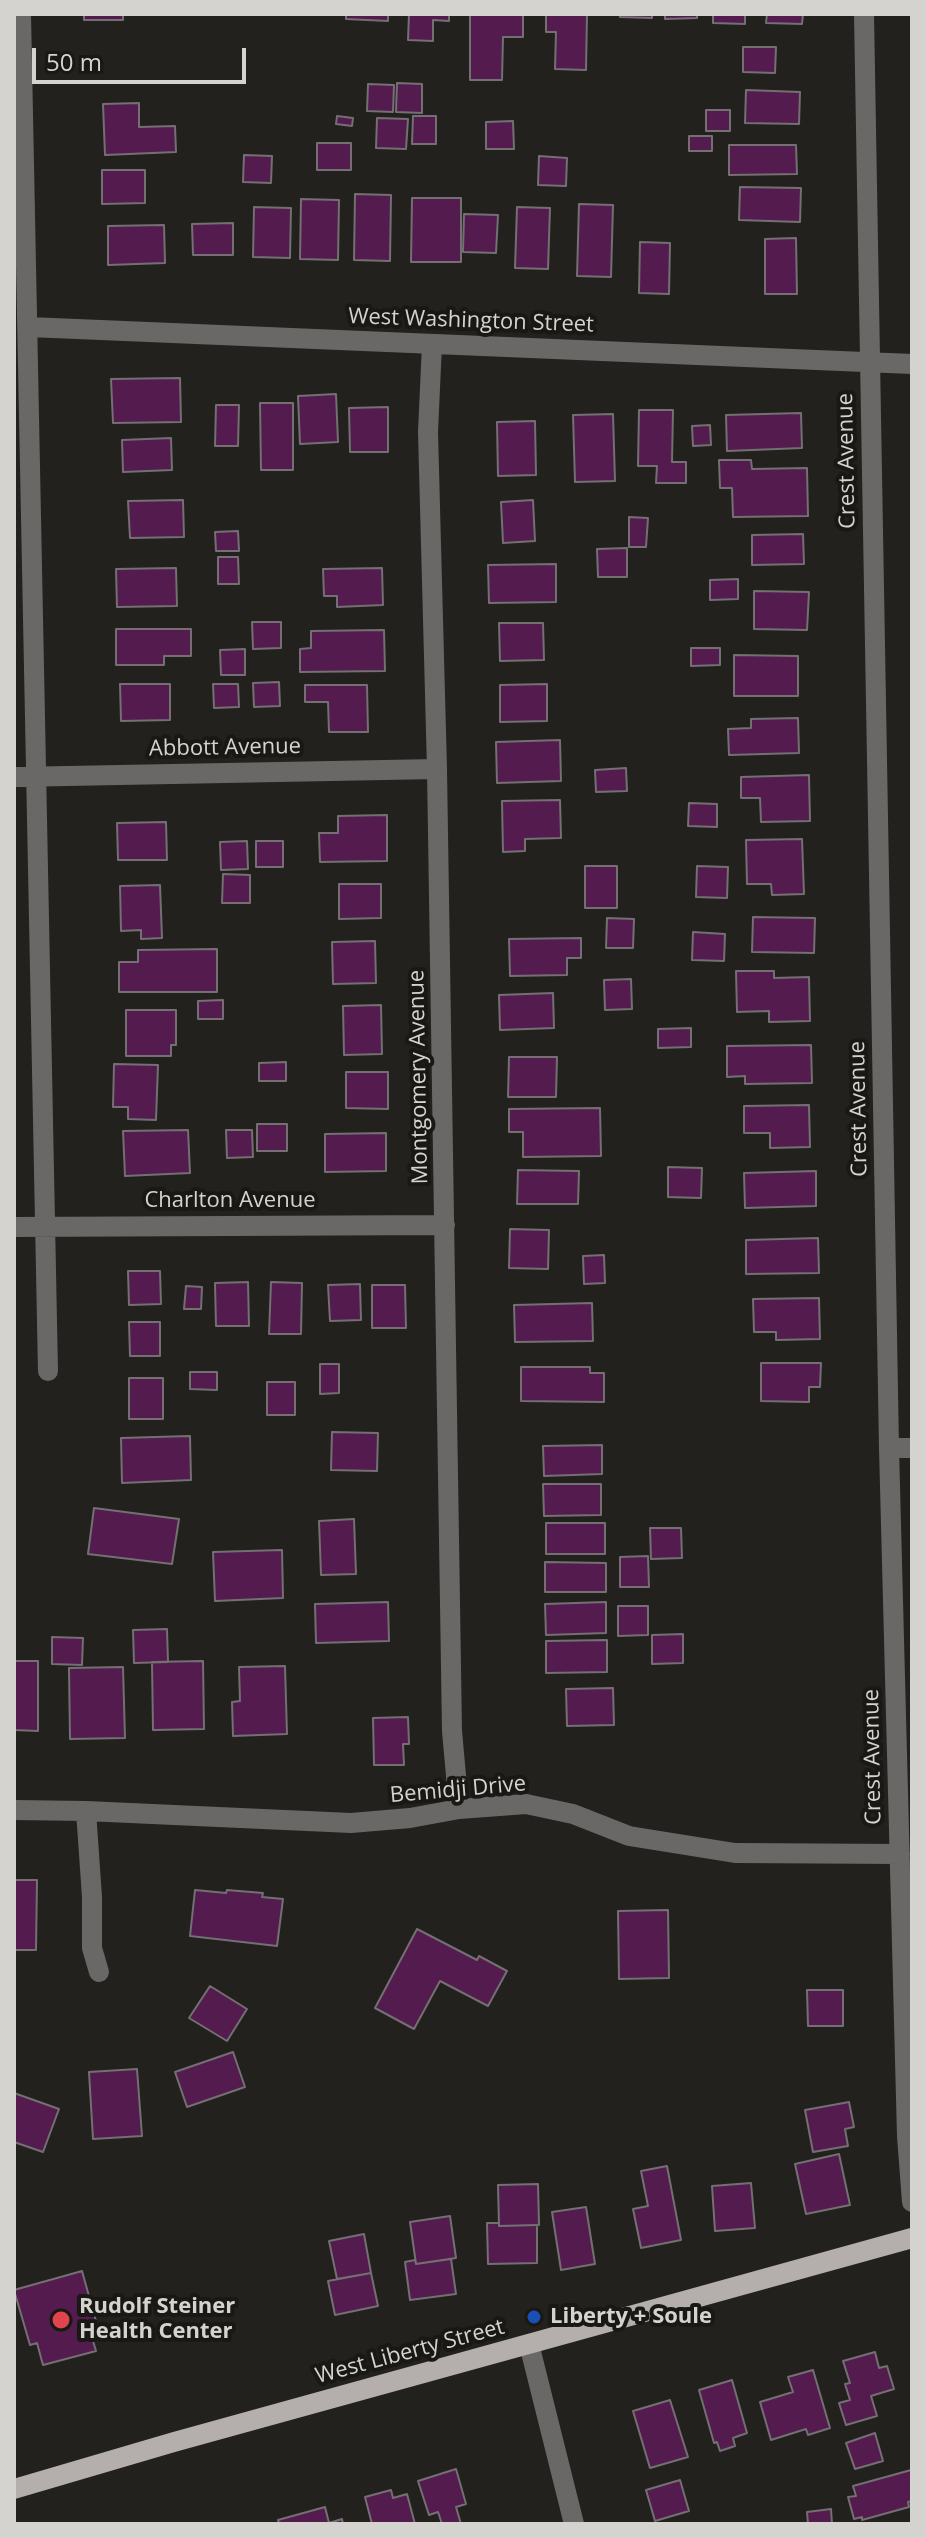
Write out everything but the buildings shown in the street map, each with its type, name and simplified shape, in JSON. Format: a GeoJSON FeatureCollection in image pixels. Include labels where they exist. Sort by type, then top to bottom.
{"type":"FeatureCollection","features":[{"type":"Feature","properties":{"kind":"main road","name":"West Liberty Street"},"geometry":{"type":"LineString","coordinates":[[14,2489],[912,2238]]}},
{"type":"Feature","properties":{"kind":"street"},"geometry":{"type":"LineString","coordinates":[[21,14],[48,1371]]}},
{"type":"Feature","properties":{"kind":"street","name":"Crest Avenue"},"geometry":{"type":"LineString","coordinates":[[864,14],[889,1448],[907,2136],[912,2202]]}},
{"type":"Feature","properties":{"kind":"street","name":"West Washington Street"},"geometry":{"type":"LineString","coordinates":[[29,327],[912,364]]}},
{"type":"Feature","properties":{"kind":"street","name":"Montgomery Avenue"},"geometry":{"type":"LineString","coordinates":[[432,344],[428,432],[437,769],[452,1731],[459,1809]]}},
{"type":"Feature","properties":{"kind":"street","name":"Abbott Avenue"},"geometry":{"type":"LineString","coordinates":[[14,777],[437,769]]}},
{"type":"Feature","properties":{"kind":"street","name":"Charlton Avenue"},"geometry":{"type":"LineString","coordinates":[[14,1227],[445,1225]]}},
{"type":"Feature","properties":{"kind":"street"},"geometry":{"type":"LineString","coordinates":[[889,1448],[912,1448]]}},
{"type":"Feature","properties":{"kind":"street","name":"Bemidji Drive"},"geometry":{"type":"LineString","coordinates":[[14,1810],[351,1823],[526,1804],[573,1814],[629,1836],[735,1853],[900,1854]]}},
{"type":"Feature","properties":{"kind":"street"},"geometry":{"type":"LineString","coordinates":[[86,1811],[92,1948],[99,1972]]}},
{"type":"Feature","properties":{"kind":"street"},"geometry":{"type":"LineString","coordinates":[[529,2344],[574,2524]]}},
{"type":"Feature","properties":{"kind":"place","name":"Liberty + Soule"},"geometry":{"type":"Point","coordinates":[534,2317]}},
{"type":"Feature","properties":{"kind":"place","name":"Rudolf Steiner Health Center"},"geometry":{"type":"Point","coordinates":[61,2320]}}]}
